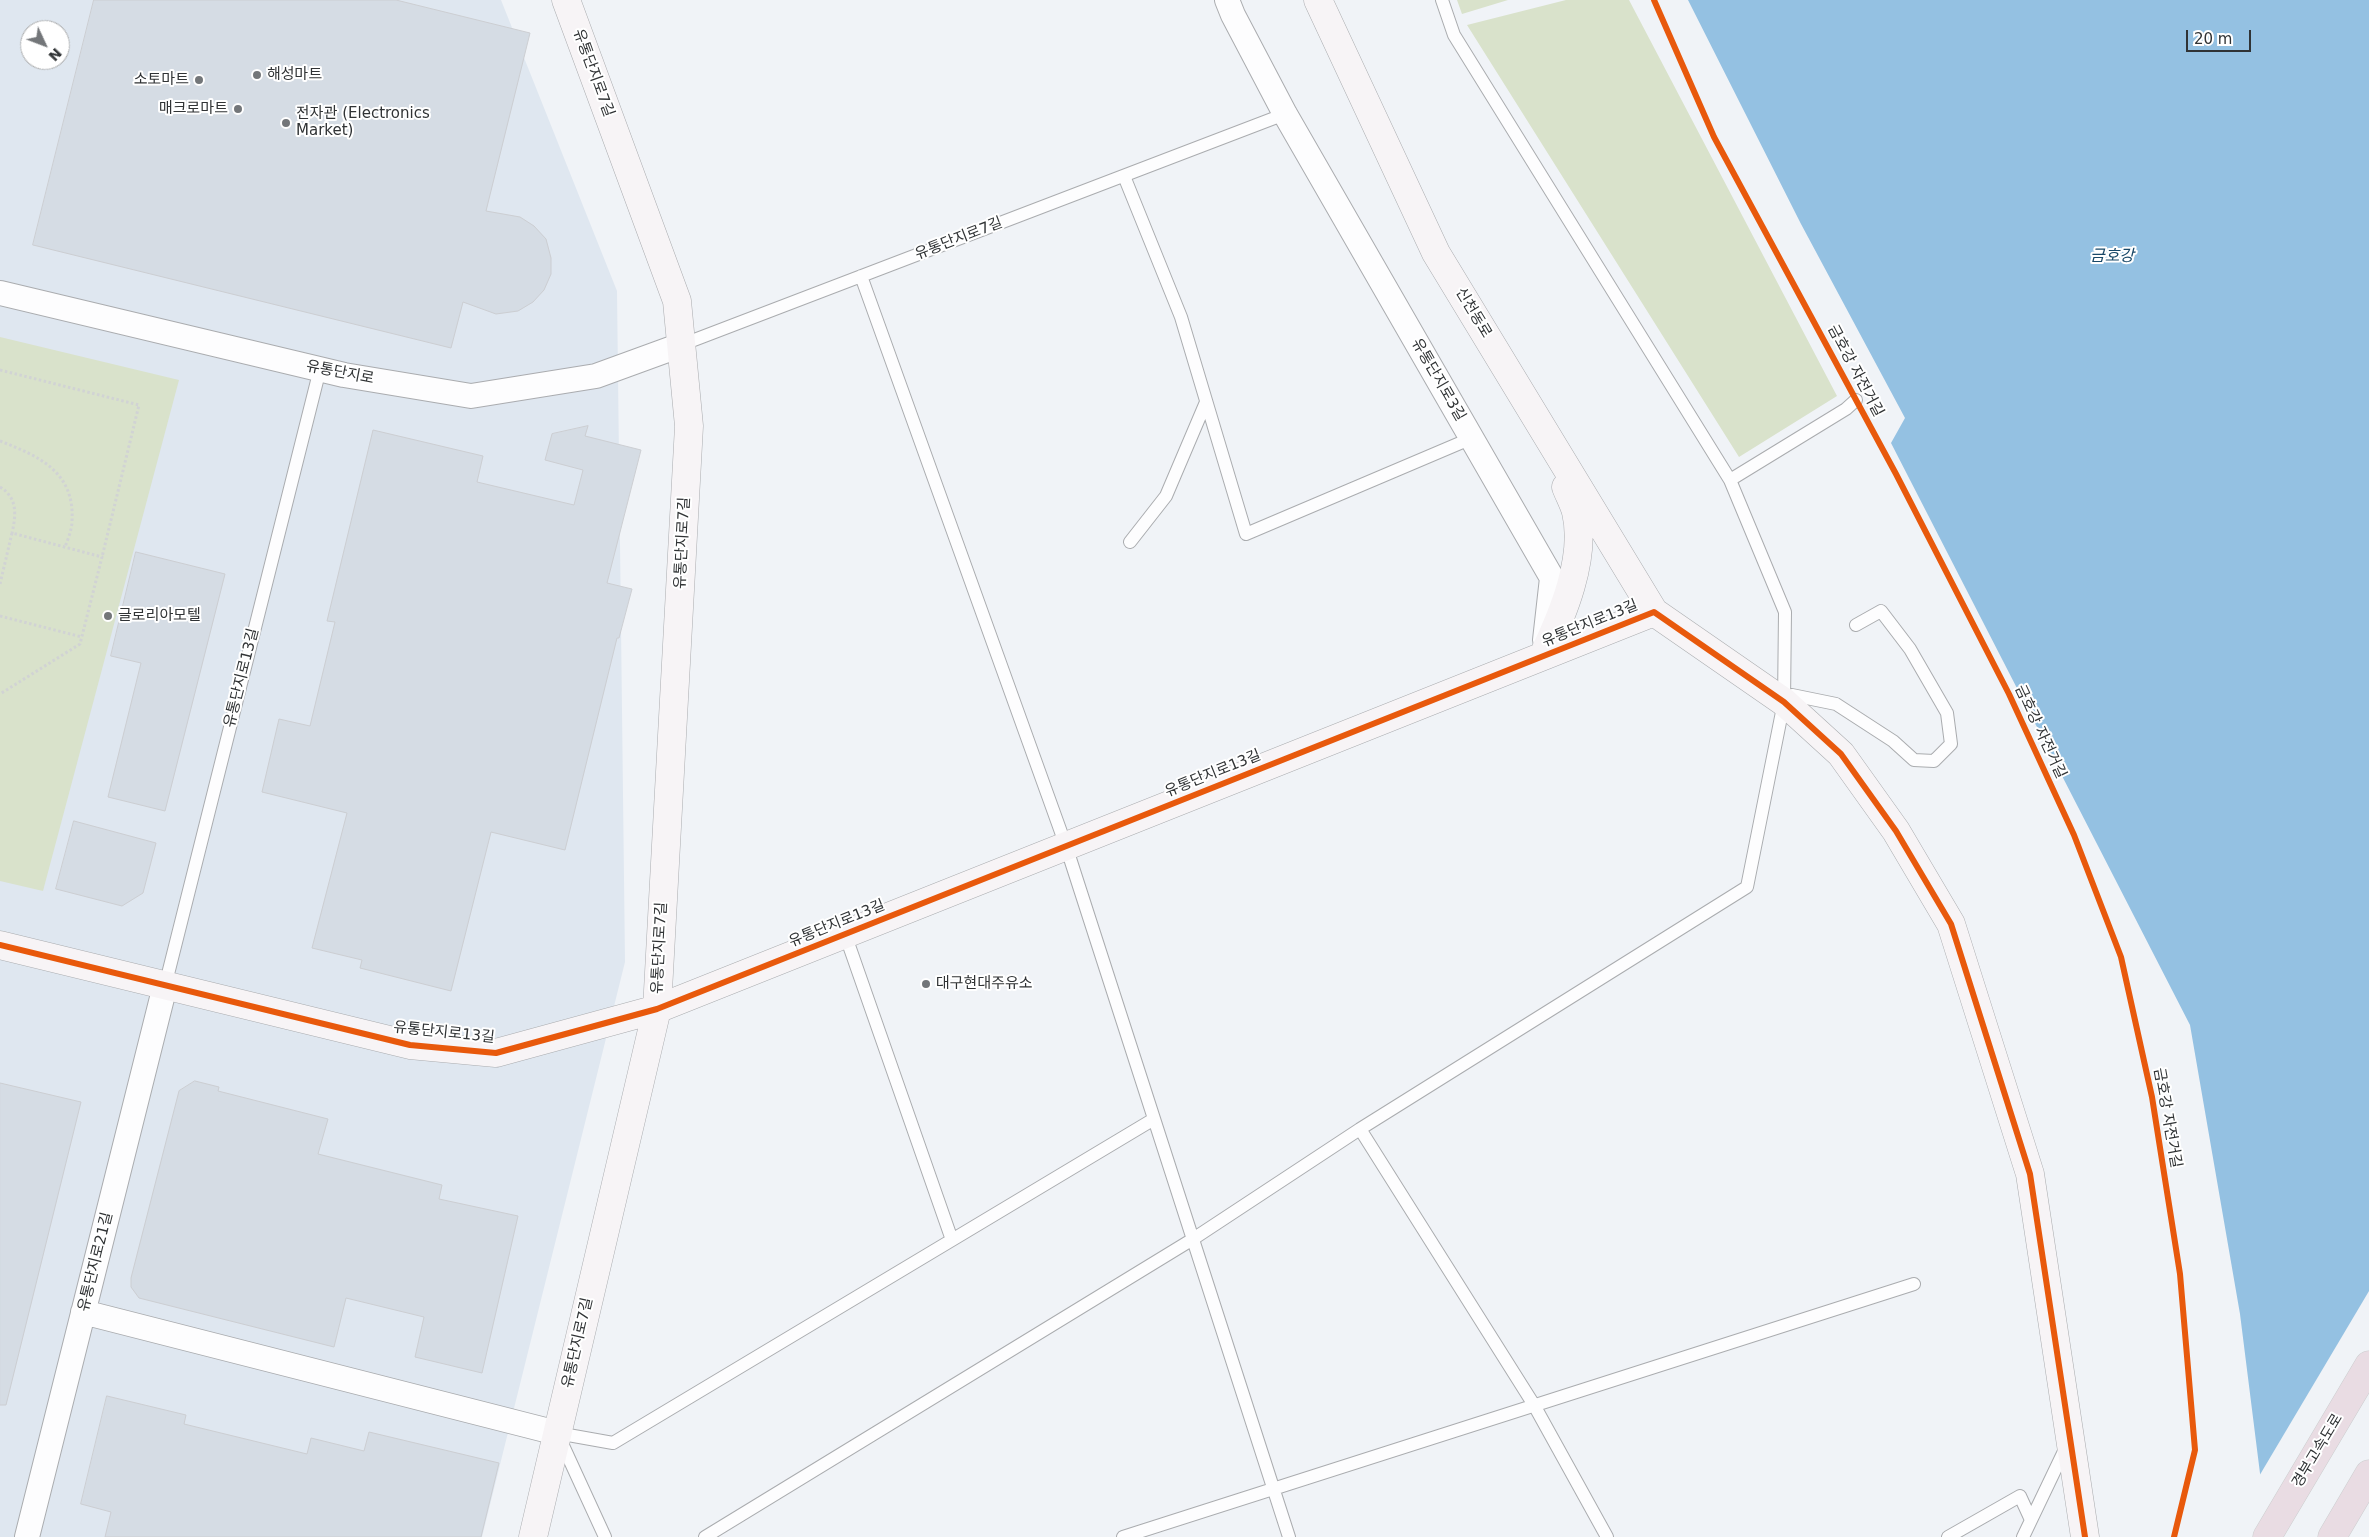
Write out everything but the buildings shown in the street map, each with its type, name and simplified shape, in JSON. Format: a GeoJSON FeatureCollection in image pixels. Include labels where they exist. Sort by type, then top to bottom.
{"type":"FeatureCollection","features":[{"type":"Feature","properties":{"kind":"highway","name":"경부고속도로"},"geometry":{"type":"LineString","coordinates":[[2267,1537],[2369,1365]]}},
{"type":"Feature","properties":{"kind":"highway"},"geometry":{"type":"LineString","coordinates":[[2332,1537],[2369,1474]]}},
{"type":"Feature","properties":{"kind":"street","name":"유통단지로7길"},"geometry":{"type":"LineString","coordinates":[[533,1537],[657,1009],[689,426],[677,301],[566,0]]}},
{"type":"Feature","properties":{"kind":"street","name":"유통단지로3길"},"geometry":{"type":"LineString","coordinates":[[1227,0],[1285,114],[1552,578],[1543,656]]}},
{"type":"Feature","properties":{"kind":"street","name":"신천동로"},"geometry":{"type":"LineString","coordinates":[[1318,0],[1436,254],[1654,612]]}},
{"type":"Feature","properties":{"kind":"street","name":"유통단지로"},"geometry":{"type":"LineString","coordinates":[[0,293],[320,369],[471,396],[596,376],[681,345]]}},
{"type":"Feature","properties":{"kind":"street"},"geometry":{"type":"LineString","coordinates":[[1537,419],[1576,512],[1578,553],[1564,612],[1543,656]]}},
{"type":"Feature","properties":{"kind":"street"},"geometry":{"type":"LineString","coordinates":[[1654,612],[1784,702],[1841,754],[1896,831],[1951,924],[2030,1174],[2085,1537]]}},
{"type":"Feature","properties":{"kind":"street","name":"유통단지로13길"},"geometry":{"type":"LineString","coordinates":[[0,945],[410,1045],[496,1053],[657,1009],[1654,612]]}},
{"type":"Feature","properties":{"kind":"street","name":"유통단지로21길"},"geometry":{"type":"LineString","coordinates":[[27,1537],[165,986]]}},
{"type":"Feature","properties":{"kind":"street"},"geometry":{"type":"LineString","coordinates":[[83,1312],[557,1433]]}},
{"type":"Feature","properties":{"kind":"lane"},"geometry":{"type":"LineString","coordinates":[[704,1537],[1193,1239],[1360,1129],[1747,887],[1784,702],[1785,612],[1730,480],[1454,35],[1442,0]]}},
{"type":"Feature","properties":{"kind":"lane"},"geometry":{"type":"LineString","coordinates":[[1285,114],[1124,176],[1181,317],[1246,534],[1472,438]]}},
{"type":"Feature","properties":{"kind":"lane","name":"유통단지로7길"},"geometry":{"type":"LineString","coordinates":[[681,345],[1124,176]]}},
{"type":"Feature","properties":{"kind":"lane"},"geometry":{"type":"LineString","coordinates":[[861,276],[1066,846],[1289,1537]]}},
{"type":"Feature","properties":{"kind":"lane","name":"유통단지로13길"},"geometry":{"type":"LineString","coordinates":[[165,986],[320,369]]}},
{"type":"Feature","properties":{"kind":"lane"},"geometry":{"type":"LineString","coordinates":[[1730,480],[1846,409],[1856,400]]}},
{"type":"Feature","properties":{"kind":"lane"},"geometry":{"type":"LineString","coordinates":[[1130,542],[1166,496],[1206,402]]}},
{"type":"Feature","properties":{"kind":"lane"},"geometry":{"type":"LineString","coordinates":[[1784,702],[1792,695],[1836,704],[1893,741],[1914,760],[1934,762],[1950,744],[1948,713],[1910,649],[1881,611],[1856,625]]}},
{"type":"Feature","properties":{"kind":"lane"},"geometry":{"type":"LineString","coordinates":[[846,934],[952,1240]]}},
{"type":"Feature","properties":{"kind":"lane"},"geometry":{"type":"LineString","coordinates":[[557,1433],[613,1443],[1154,1119]]}},
{"type":"Feature","properties":{"kind":"lane"},"geometry":{"type":"LineString","coordinates":[[1360,1129],[1534,1404],[1607,1537]]}},
{"type":"Feature","properties":{"kind":"lane"},"geometry":{"type":"LineString","coordinates":[[1123,1537],[1914,1284]]}},
{"type":"Feature","properties":{"kind":"lane"},"geometry":{"type":"LineString","coordinates":[[557,1433],[605,1537]]}},
{"type":"Feature","properties":{"kind":"lane"},"geometry":{"type":"LineString","coordinates":[[2023,1537],[2070,1438]]}},
{"type":"Feature","properties":{"kind":"lane"},"geometry":{"type":"LineString","coordinates":[[1948,1537],[2020,1496],[2031,1520]]}},
{"type":"Feature","properties":{"kind":"path"},"geometry":{"type":"LineString","coordinates":[[0,370],[139,405],[80,644],[0,694]]}},
{"type":"Feature","properties":{"kind":"path"},"geometry":{"type":"LineString","coordinates":[[0,441],[42,461],[60,475],[70,497],[72,521],[66,547]]}},
{"type":"Feature","properties":{"kind":"path"},"geometry":{"type":"LineString","coordinates":[[0,487],[7,491],[13,501],[16,514],[0,584]]}},
{"type":"Feature","properties":{"kind":"path"},"geometry":{"type":"LineString","coordinates":[[12,533],[102,557]]}},
{"type":"Feature","properties":{"kind":"path"},"geometry":{"type":"LineString","coordinates":[[0,616],[82,637]]}},
{"type":"Feature","properties":{"kind":"shaded area"},"geometry":{"type":"Polygon","coordinates":[[[0,0],[501,0],[617,291],[625,962],[482,1537],[0,1537],[0,0]]]}},
{"type":"Feature","properties":{"kind":"green space"},"geometry":{"type":"Polygon","coordinates":[[[1457,0],[1508,0],[1462,14],[1457,0]]]}},
{"type":"Feature","properties":{"kind":"green space"},"geometry":{"type":"Polygon","coordinates":[[[1566,0],[1629,0],[1837,396],[1739,457],[1467,25],[1566,0]]]}},
{"type":"Feature","properties":{"kind":"green space"},"geometry":{"type":"Polygon","coordinates":[[[0,337],[179,380],[43,891],[0,881],[0,337]]]}},
{"type":"Feature","properties":{"kind":"water","name":"금호강"},"geometry":{"type":"Polygon","coordinates":[[[1688,0],[2369,0],[2369,1537],[2268,1537],[2240,1314],[2190,1025],[1891,443],[1905,418],[1801,224],[1688,0]]]}},
{"type":"Feature","properties":{"kind":"pier"},"geometry":{"type":"Polygon","coordinates":[[[2369,1291],[2369,1537],[2266,1537],[2258,1478],[2369,1291]]]}},
{"type":"Feature","properties":{"kind":"cycle path","name":"금호강 자전거길"},"geometry":{"type":"LineString","coordinates":[[1654,0],[1714,137],[1896,474],[2009,694],[2074,835],[2121,957],[2152,1097],[2180,1274],[2195,1450],[2174,1537]]}},
{"type":"Feature","properties":{"kind":"cycle path"},"geometry":{"type":"LineString","coordinates":[[0,945],[410,1045],[496,1053],[657,1009],[1654,612],[1784,702],[1841,754],[1896,831],[1951,924],[2030,1174],[2085,1537]]}},
{"type":"Feature","properties":{"kind":"place","name":"해성마트"},"geometry":{"type":"Point","coordinates":[257,75]}},
{"type":"Feature","properties":{"kind":"place","name":"소토마트"},"geometry":{"type":"Point","coordinates":[199,80]}},
{"type":"Feature","properties":{"kind":"place","name":"매크로마트"},"geometry":{"type":"Point","coordinates":[238,109]}},
{"type":"Feature","properties":{"kind":"place","name":"전자관 (Electronics Market)"},"geometry":{"type":"Point","coordinates":[286,123]}},
{"type":"Feature","properties":{"kind":"place","name":"글로리아모텔"},"geometry":{"type":"Point","coordinates":[108,616]}},
{"type":"Feature","properties":{"kind":"place","name":"대구현대주유소"},"geometry":{"type":"Point","coordinates":[926,984]}}]}
